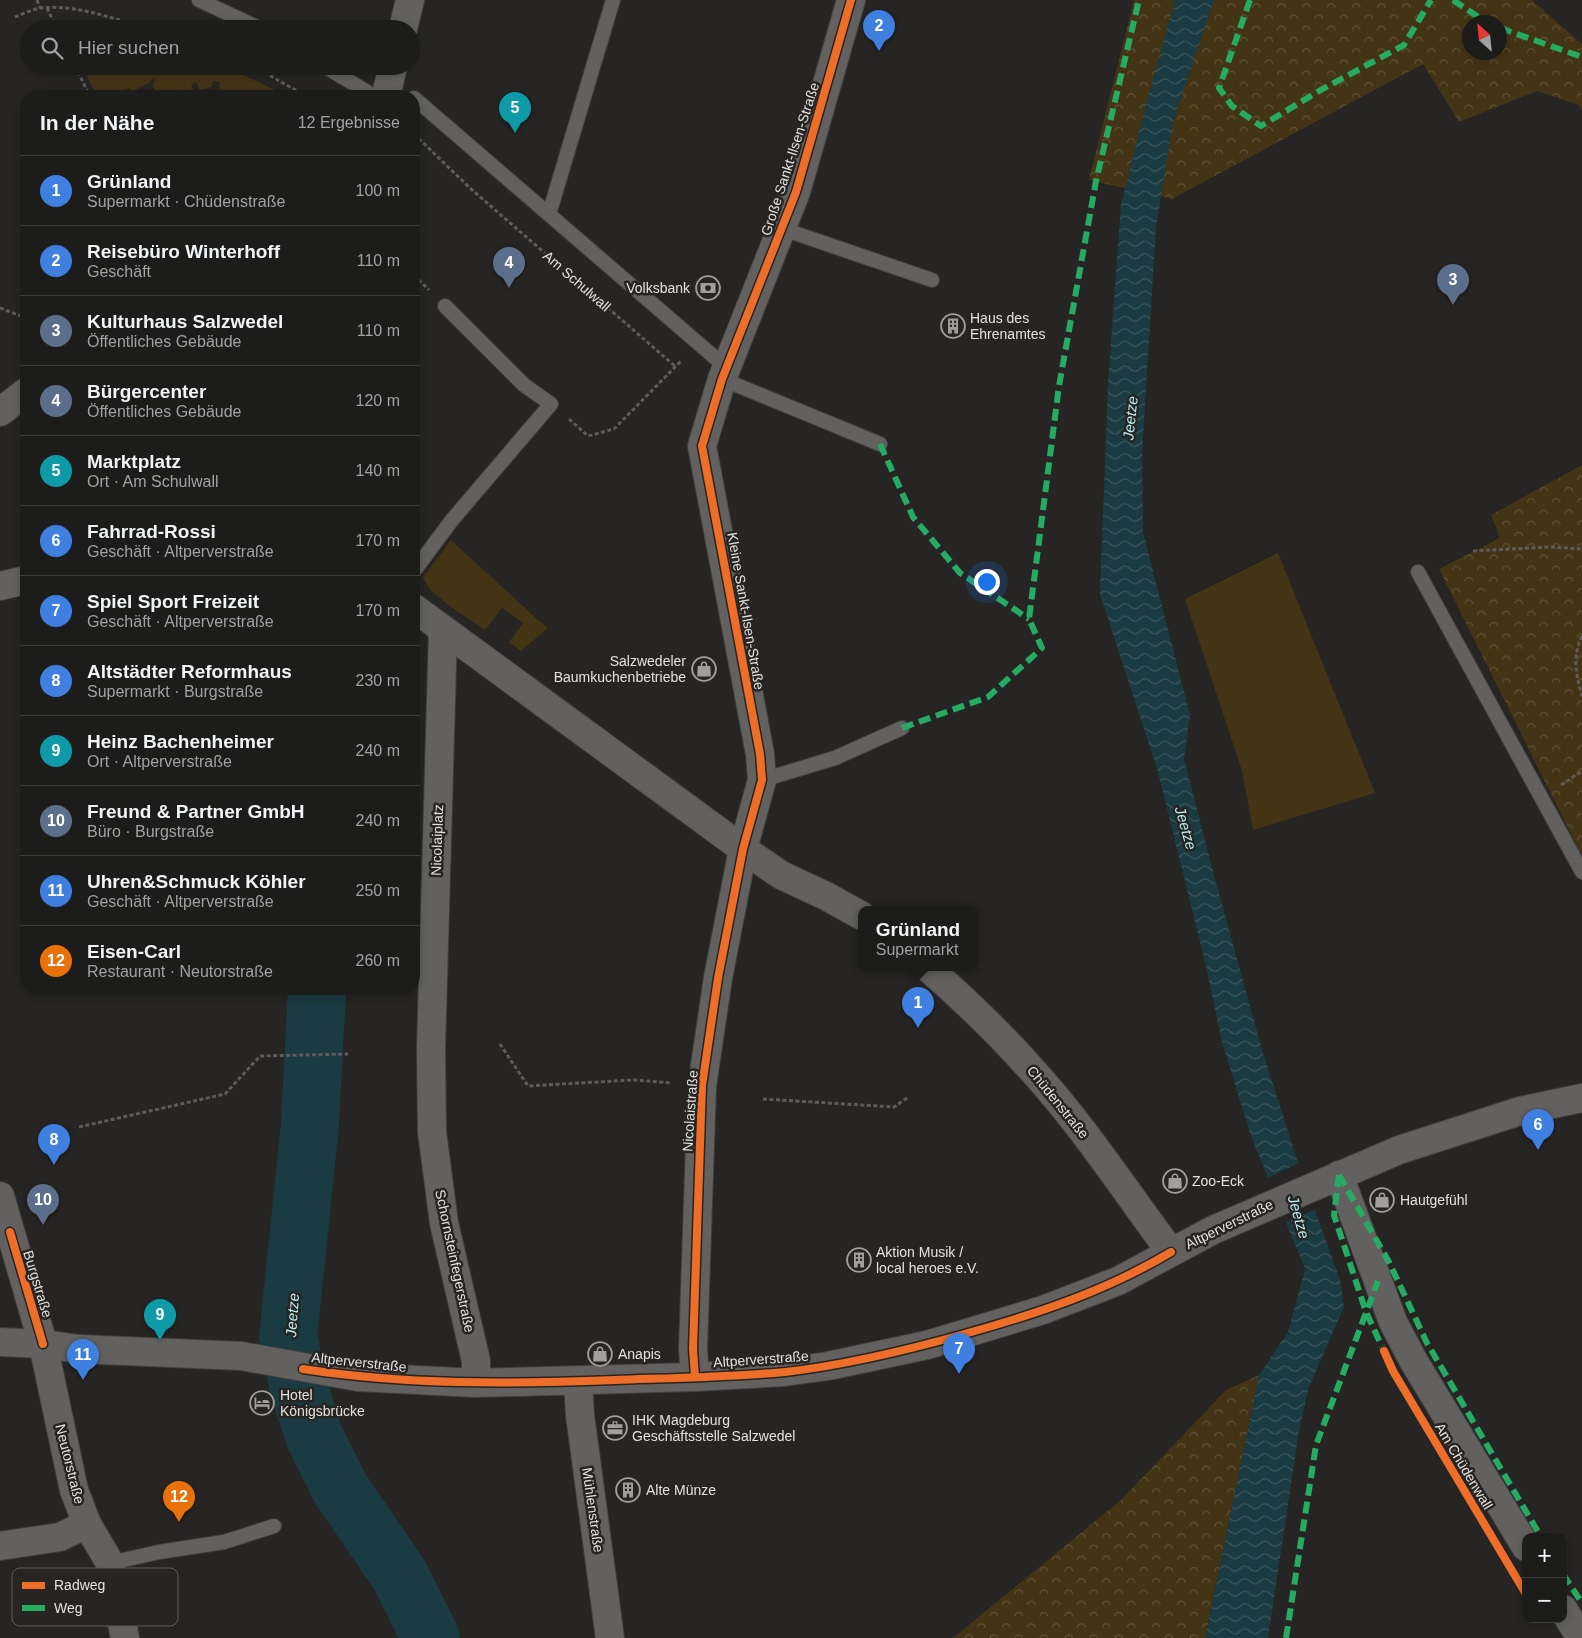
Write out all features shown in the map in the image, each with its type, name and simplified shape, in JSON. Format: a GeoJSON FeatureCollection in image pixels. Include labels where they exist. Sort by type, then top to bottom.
{"type":"FeatureCollection","features":[{"type":"Feature","properties":{"kind":"street"},"geometry":{"type":"LineString","coordinates":[[405,20],[410,0]]}},
{"type":"Feature","properties":{"kind":"street","name":"Große Sankt-Ilsen-Straße"},"geometry":{"type":"LineString","coordinates":[[725,374],[782,229],[812,139],[851,0]]}},
{"type":"Feature","properties":{"kind":"street","name":"Kleine Sankt-Ilsen-Straße"},"geometry":{"type":"LineString","coordinates":[[725,374],[704,433],[702,456],[724,556],[760,754],[762,780],[743,849]]}},
{"type":"Feature","properties":{"kind":"street"},"geometry":{"type":"LineString","coordinates":[[0,412],[20,397]]}},
{"type":"Feature","properties":{"kind":"street"},"geometry":{"type":"LineString","coordinates":[[0,586],[20,581]]}},
{"type":"Feature","properties":{"kind":"street"},"geometry":{"type":"LineString","coordinates":[[420,613],[743,849],[781,874],[858,914]]}},
{"type":"Feature","properties":{"kind":"street","name":"Nicolaiplatz"},"geometry":{"type":"LineString","coordinates":[[431,1049],[443,630]]}},
{"type":"Feature","properties":{"kind":"street","name":"Nicolaistraße"},"geometry":{"type":"LineString","coordinates":[[695,1377],[693,1348],[702,1086],[718,978],[743,849]]}},
{"type":"Feature","properties":{"kind":"street","name":"Chüdenstraße"},"geometry":{"type":"LineString","coordinates":[[931,971],[992,1027],[1034,1072],[1097,1151],[1172,1252]]}},
{"type":"Feature","properties":{"kind":"street","name":"Schornsteinfegerstraße"},"geometry":{"type":"LineString","coordinates":[[431,1049],[432,1132],[444,1223],[476,1361],[476,1383]]}},
{"type":"Feature","properties":{"kind":"street","name":"Altperverstraße"},"geometry":{"type":"LineString","coordinates":[[0,1342],[43,1344],[79,1349],[241,1356],[358,1377],[476,1383],[695,1377],[784,1372],[828,1366],[927,1345],[1043,1310],[1100,1289],[1139,1271],[1213,1230],[1399,1150],[1483,1121],[1582,1098]]}},
{"type":"Feature","properties":{"kind":"street","name":"Am Chüdenwall"},"geometry":{"type":"LineString","coordinates":[[1339,1175],[1393,1322],[1413,1360],[1522,1540]]}},
{"type":"Feature","properties":{"kind":"street","name":"Burgstraße"},"geometry":{"type":"LineString","coordinates":[[0,1196],[43,1344]]}},
{"type":"Feature","properties":{"kind":"street","name":"Neutorstraße"},"geometry":{"type":"LineString","coordinates":[[43,1344],[74,1490],[87,1524],[110,1563],[111,1568]]}},
{"type":"Feature","properties":{"kind":"street","name":"Mühlenstraße"},"geometry":{"type":"LineString","coordinates":[[578,1381],[580,1415],[610,1638]]}},
{"type":"Feature","properties":{"kind":"street"},"geometry":{"type":"LineString","coordinates":[[0,1546],[60,1537],[87,1524]]}},
{"type":"Feature","properties":{"kind":"street"},"geometry":{"type":"LineString","coordinates":[[1567,1615],[1581,1638]]}},
{"type":"Feature","properties":{"kind":"lane"},"geometry":{"type":"LineString","coordinates":[[199,0],[242,20]]}},
{"type":"Feature","properties":{"kind":"lane"},"geometry":{"type":"LineString","coordinates":[[549,214],[613,0]]}},
{"type":"Feature","properties":{"kind":"lane"},"geometry":{"type":"LineString","coordinates":[[355,75],[386,84],[398,90]]}},
{"type":"Feature","properties":{"kind":"lane"},"geometry":{"type":"LineString","coordinates":[[420,103],[698,343],[725,374],[880,444]]}},
{"type":"Feature","properties":{"kind":"lane"},"geometry":{"type":"LineString","coordinates":[[782,229],[932,280]]}},
{"type":"Feature","properties":{"kind":"lane"},"geometry":{"type":"LineString","coordinates":[[420,563],[452,520],[551,404],[524,385],[445,306]]}},
{"type":"Feature","properties":{"kind":"lane"},"geometry":{"type":"LineString","coordinates":[[1418,572],[1582,872]]}},
{"type":"Feature","properties":{"kind":"lane"},"geometry":{"type":"LineString","coordinates":[[762,780],[835,758],[902,728]]}},
{"type":"Feature","properties":{"kind":"lane"},"geometry":{"type":"LineString","coordinates":[[110,1563],[159,1552],[224,1542],[274,1526]]}},
{"type":"Feature","properties":{"kind":"path"},"geometry":{"type":"LineString","coordinates":[[37,0],[40,8]]}},
{"type":"Feature","properties":{"kind":"path"},"geometry":{"type":"LineString","coordinates":[[15,17],[40,8],[65,8],[118,20]]}},
{"type":"Feature","properties":{"kind":"path"},"geometry":{"type":"LineString","coordinates":[[47,8],[53,20]]}},
{"type":"Feature","properties":{"kind":"path"},"geometry":{"type":"LineString","coordinates":[[80,75],[87,90]]}},
{"type":"Feature","properties":{"kind":"path"},"geometry":{"type":"LineString","coordinates":[[269,75],[295,90]]}},
{"type":"Feature","properties":{"kind":"path"},"geometry":{"type":"LineString","coordinates":[[0,308],[20,316]]}},
{"type":"Feature","properties":{"kind":"path"},"geometry":{"type":"LineString","coordinates":[[551,404],[588,436],[614,429],[698,343]]}},
{"type":"Feature","properties":{"kind":"path"},"geometry":{"type":"LineString","coordinates":[[1473,552],[1550,547],[1582,549]]}},
{"type":"Feature","properties":{"kind":"path"},"geometry":{"type":"LineString","coordinates":[[1582,636],[1575,651],[1576,671],[1582,696]]}},
{"type":"Feature","properties":{"kind":"path"},"geometry":{"type":"LineString","coordinates":[[500,1044],[528,1086],[633,1080],[702,1086]]}},
{"type":"Feature","properties":{"kind":"path"},"geometry":{"type":"LineString","coordinates":[[80,1127],[225,1094],[260,1056],[347,1054]]}},
{"type":"Feature","properties":{"kind":"path"},"geometry":{"type":"LineString","coordinates":[[763,1099],[894,1107],[907,1098]]}},
{"type":"Feature","properties":{"kind":"green space"},"geometry":{"type":"Polygon","coordinates":[[[1134,0],[1532,0],[1582,44],[1582,111],[1579,105],[1537,91],[1459,122],[1423,64],[1172,199],[1089,180],[1134,0]]]}},
{"type":"Feature","properties":{"kind":"green space"},"geometry":{"type":"Polygon","coordinates":[[[86,75],[243,75],[275,90],[220,90],[220,82],[213,81],[212,87],[200,90],[196,82],[191,85],[193,90],[155,90],[153,86],[155,80],[152,79],[149,83],[135,90],[130,90],[129,88],[125,90],[94,90],[86,75]]]}},
{"type":"Feature","properties":{"kind":"green space"},"geometry":{"type":"Polygon","coordinates":[[[1582,465],[1582,856],[1439,569],[1500,538],[1491,515],[1582,465]]]}},
{"type":"Feature","properties":{"kind":"green space"},"geometry":{"type":"Polygon","coordinates":[[[451,540],[548,628],[521,651],[509,642],[523,623],[502,608],[485,630],[441,599],[426,584],[423,577],[451,540]]]}},
{"type":"Feature","properties":{"kind":"green space"},"geometry":{"type":"Polygon","coordinates":[[[1278,553],[1375,793],[1253,830],[1242,771],[1185,599],[1278,553]]]}},
{"type":"Feature","properties":{"kind":"green space"},"geometry":{"type":"Polygon","coordinates":[[[1259,1375],[1205,1638],[953,1638],[1121,1500],[1226,1390],[1259,1375]]]}},
{"type":"Feature","properties":{"kind":"water"},"geometry":{"type":"Polygon","coordinates":[[[1175,0],[1214,0],[1173,122],[1156,227],[1142,453],[1143,532],[1190,715],[1184,759],[1214,875],[1261,1046],[1295,1154],[1340,1280],[1344,1307],[1309,1387],[1299,1431],[1268,1638],[1205,1638],[1259,1375],[1288,1332],[1305,1269],[1251,1136],[1222,1042],[1206,966],[1158,772],[1100,594],[1108,384],[1121,205],[1146,104],[1175,0]]]}},
{"type":"Feature","properties":{"kind":"pier"},"geometry":{"type":"Polygon","coordinates":[[[1301,1162],[1318,1208],[1284,1223],[1266,1179],[1301,1162]]]}},
{"type":"Feature","properties":{"kind":"waterway","name":"Jeetze"},"geometry":{"type":"LineString","coordinates":[[317,995],[310,1124],[288,1338],[298,1384],[314,1436],[340,1488],[400,1576],[431,1638]]}},
{"type":"Feature","properties":{"kind":"marked path"},"geometry":{"type":"LineString","coordinates":[[902,728],[988,697],[1042,648],[1029,619],[1059,386],[1096,181],[1139,0]]}},
{"type":"Feature","properties":{"kind":"marked path"},"geometry":{"type":"LineString","coordinates":[[1250,0],[1219,88],[1232,106],[1261,126],[1319,91],[1404,45],[1431,0]]}},
{"type":"Feature","properties":{"kind":"marked path"},"geometry":{"type":"LineString","coordinates":[[1453,0],[1476,15]]}},
{"type":"Feature","properties":{"kind":"marked path"},"geometry":{"type":"LineString","coordinates":[[1507,30],[1582,57]]}},
{"type":"Feature","properties":{"kind":"marked path"},"geometry":{"type":"LineString","coordinates":[[880,444],[913,517],[960,573],[1029,619]]}},
{"type":"Feature","properties":{"kind":"marked path"},"geometry":{"type":"LineString","coordinates":[[1339,1175],[1389,1262],[1427,1343],[1539,1533]]}},
{"type":"Feature","properties":{"kind":"marked path"},"geometry":{"type":"LineString","coordinates":[[1339,1175],[1334,1215],[1366,1312],[1384,1351]]}},
{"type":"Feature","properties":{"kind":"marked path"},"geometry":{"type":"LineString","coordinates":[[1286,1638],[1316,1445],[1378,1281]]}},
{"type":"Feature","properties":{"kind":"marked path"},"geometry":{"type":"LineString","coordinates":[[1566,1578],[1582,1603]]}},
{"type":"Feature","properties":{"kind":"cycle path"},"geometry":{"type":"LineString","coordinates":[[695,1377],[693,1349],[702,1086],[718,978],[743,849],[762,780],[760,754],[702,446],[722,379],[796,192],[851,0]]}},
{"type":"Feature","properties":{"kind":"cycle path"},"geometry":{"type":"LineString","coordinates":[[10,1232],[43,1344]]}},
{"type":"Feature","properties":{"kind":"cycle path"},"geometry":{"type":"LineString","coordinates":[[303,1369],[380,1378],[458,1382],[576,1381],[721,1376],[808,1369],[900,1351],[1047,1309],[1123,1278],[1171,1252]]}},
{"type":"Feature","properties":{"kind":"cycle path"},"geometry":{"type":"LineString","coordinates":[[1384,1351],[1393,1371],[1522,1587]]}},
{"type":"Feature","properties":{"kind":"place","name":"Reisebüro Winterhoff"},"geometry":{"type":"Point","coordinates":[879,51]}},
{"type":"Feature","properties":{"kind":"place","name":"Marktplatz"},"geometry":{"type":"Point","coordinates":[515,133]}},
{"type":"Feature","properties":{"kind":"place","name":"Bürgercenter"},"geometry":{"type":"Point","coordinates":[509,288]}},
{"type":"Feature","properties":{"kind":"place","name":"Volksbank"},"geometry":{"type":"Point","coordinates":[708,288]}},
{"type":"Feature","properties":{"kind":"place","name":"Kulturhaus Salzwedel"},"geometry":{"type":"Point","coordinates":[1453,305]}},
{"type":"Feature","properties":{"kind":"place","name":"Haus des Ehrenamtes"},"geometry":{"type":"Point","coordinates":[953,326]}},
{"type":"Feature","properties":{"kind":"place","name":"Salzwedeler Baumkuchenbetriebe"},"geometry":{"type":"Point","coordinates":[704,669]}},
{"type":"Feature","properties":{"kind":"place","name":"Grünland"},"geometry":{"type":"Point","coordinates":[918,1028]}},
{"type":"Feature","properties":{"kind":"place","name":"Fahrrad-Rossi"},"geometry":{"type":"Point","coordinates":[1538,1150]}},
{"type":"Feature","properties":{"kind":"place","name":"Altstädter Reformhaus"},"geometry":{"type":"Point","coordinates":[54,1165]}},
{"type":"Feature","properties":{"kind":"place","name":"Zoo-Eck"},"geometry":{"type":"Point","coordinates":[1175,1181]}},
{"type":"Feature","properties":{"kind":"place","name":"Hautgefühl"},"geometry":{"type":"Point","coordinates":[1382,1200]}},
{"type":"Feature","properties":{"kind":"place","name":"Freund & Partner GmbH"},"geometry":{"type":"Point","coordinates":[43,1225]}},
{"type":"Feature","properties":{"kind":"place","name":"Aktion Musik / local heroes e.V."},"geometry":{"type":"Point","coordinates":[859,1260]}},
{"type":"Feature","properties":{"kind":"place","name":"Heinz Bachenheimer"},"geometry":{"type":"Point","coordinates":[160,1340]}},
{"type":"Feature","properties":{"kind":"place","name":"Anapis"},"geometry":{"type":"Point","coordinates":[600,1354]}},
{"type":"Feature","properties":{"kind":"place","name":"Spiel Sport Freizeit"},"geometry":{"type":"Point","coordinates":[959,1374]}},
{"type":"Feature","properties":{"kind":"place","name":"Uhren&Schmuck Köhler"},"geometry":{"type":"Point","coordinates":[83,1380]}},
{"type":"Feature","properties":{"kind":"place","name":"Hotel Königsbrücke"},"geometry":{"type":"Point","coordinates":[262,1403]}},
{"type":"Feature","properties":{"kind":"place","name":"IHK Magdeburg Geschäftsstelle Salzwedel"},"geometry":{"type":"Point","coordinates":[615,1428]}},
{"type":"Feature","properties":{"kind":"place","name":"Alte Münze"},"geometry":{"type":"Point","coordinates":[628,1490]}},
{"type":"Feature","properties":{"kind":"place","name":"Eisen-Carl"},"geometry":{"type":"Point","coordinates":[179,1522]}}]}
